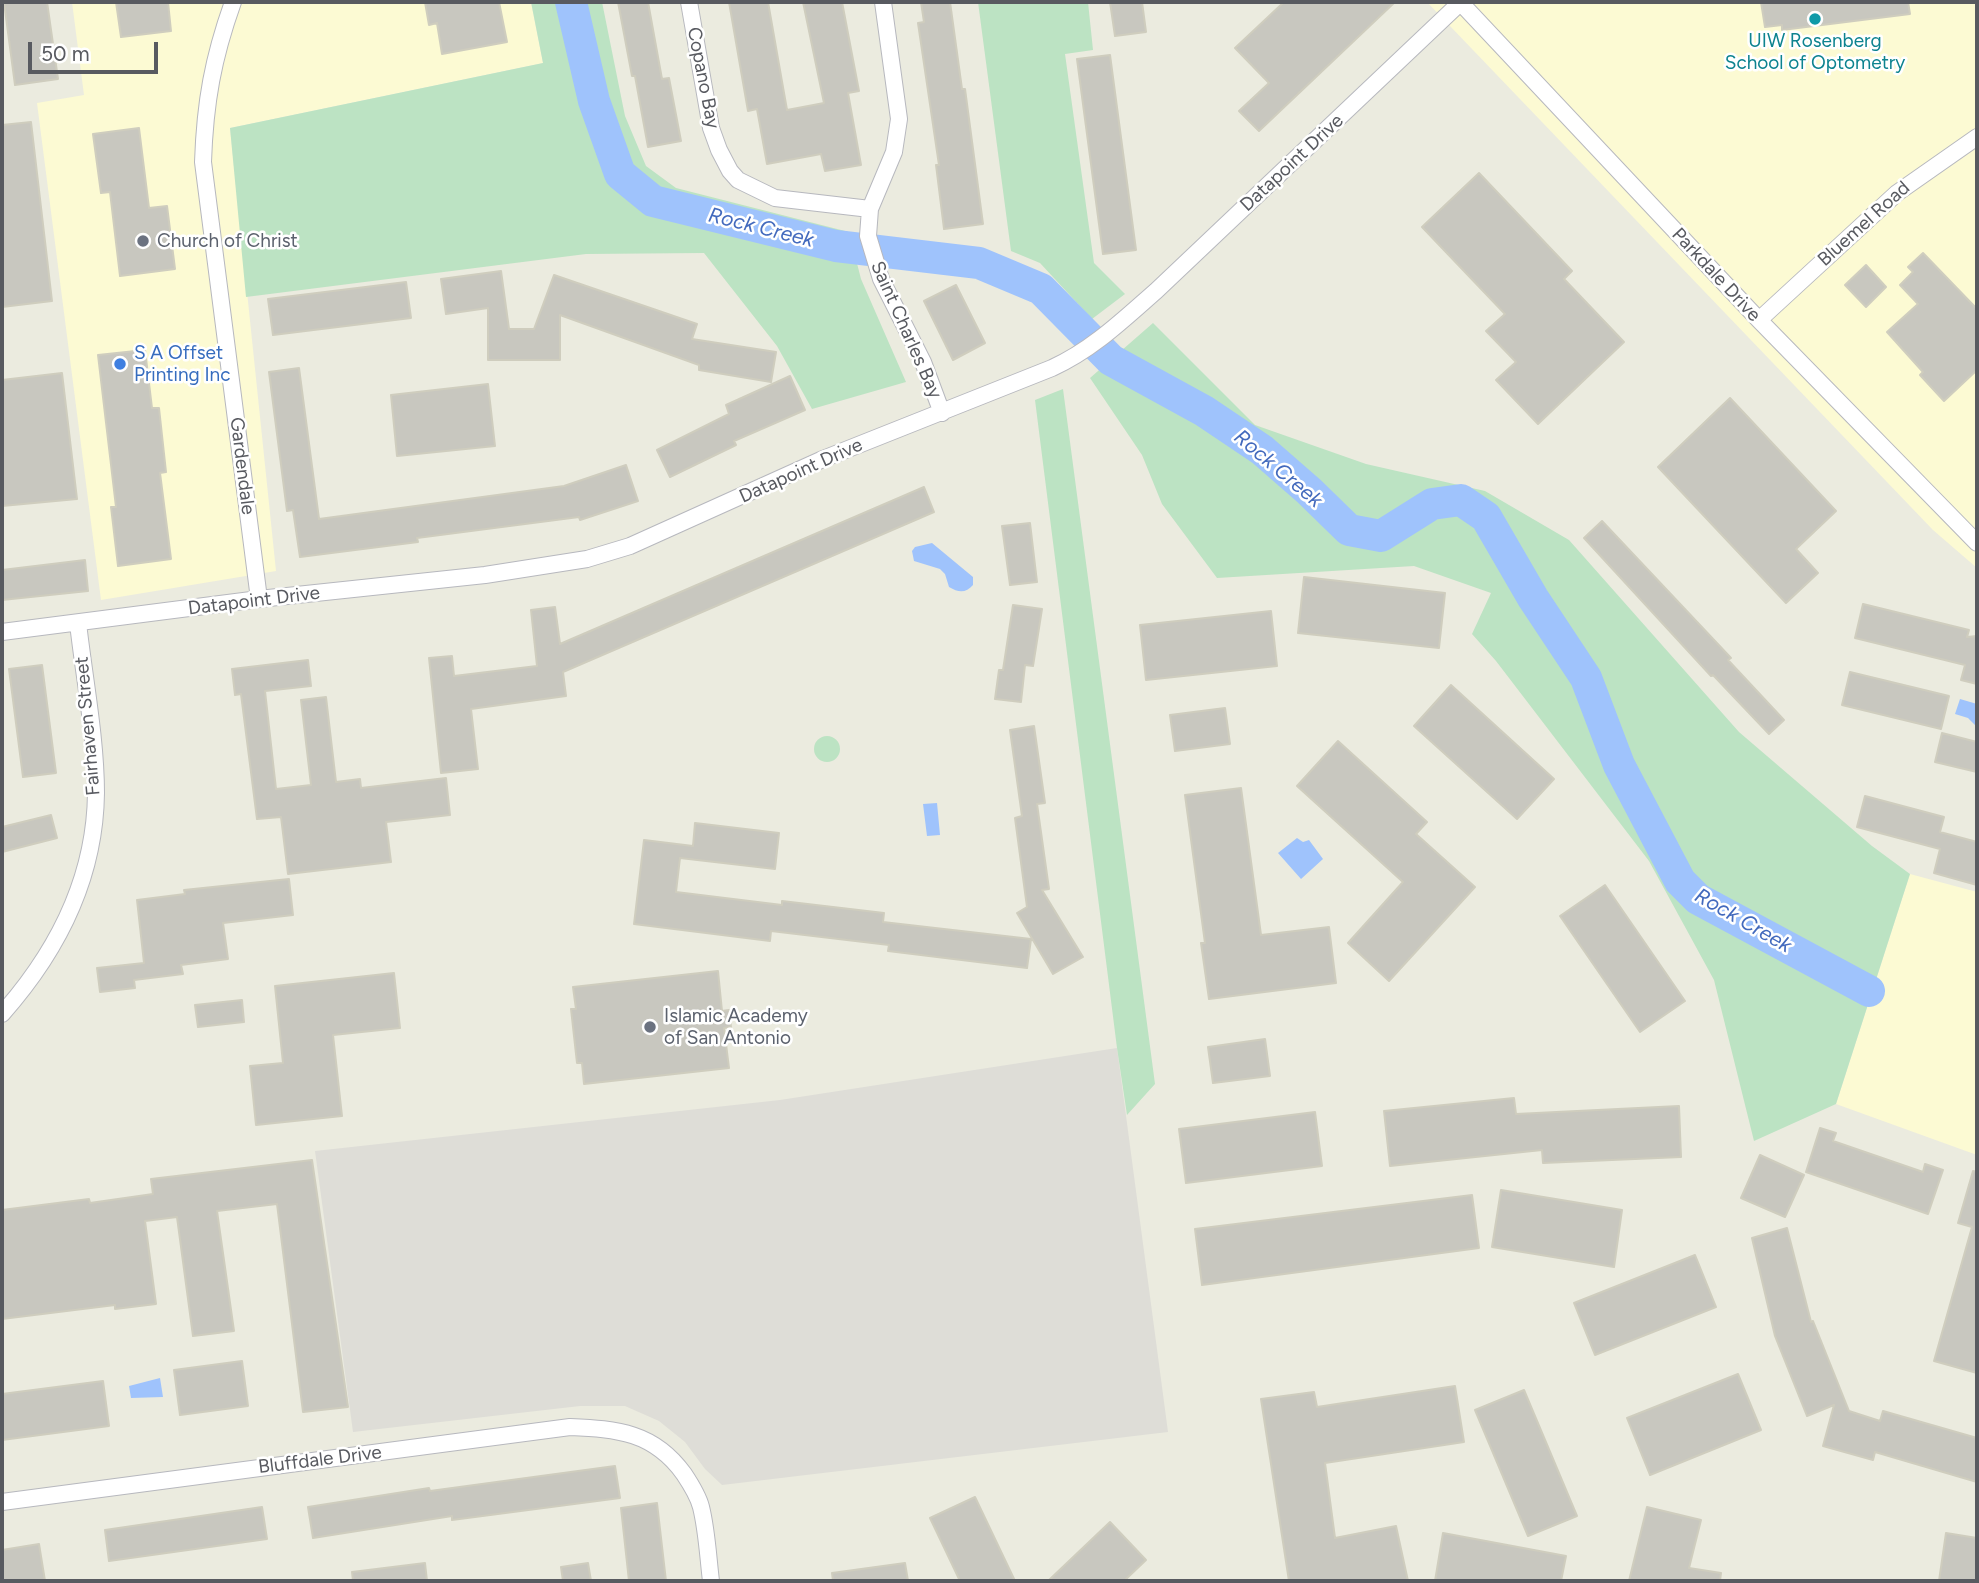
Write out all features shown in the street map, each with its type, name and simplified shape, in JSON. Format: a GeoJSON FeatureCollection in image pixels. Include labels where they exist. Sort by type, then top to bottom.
{"type":"FeatureCollection","features":[{"type":"Feature","properties":{"kind":"street","name":"Gardendale"},"geometry":{"type":"LineString","coordinates":[[233,2],[212,66],[204,115],[203,162],[259,599]]}},
{"type":"Feature","properties":{"kind":"street","name":"Copano Bay"},"geometry":{"type":"LineString","coordinates":[[689,2],[711,128],[730,171],[738,180],[775,198],[870,209]]}},
{"type":"Feature","properties":{"kind":"street","name":"Saint Charles Bay"},"geometry":{"type":"LineString","coordinates":[[883,2],[899,119],[894,152],[870,209],[867,236],[874,263],[923,362],[942,412]]}},
{"type":"Feature","properties":{"kind":"street","name":"Datapoint Drive"},"geometry":{"type":"LineString","coordinates":[[2,632],[259,599],[485,575],[587,559],[629,546],[823,459],[1075,357],[1116,327],[1460,2]]}},
{"type":"Feature","properties":{"kind":"street","name":"Parkdale Drive"},"geometry":{"type":"LineString","coordinates":[[1460,2],[1759,320],[1977,543]]}},
{"type":"Feature","properties":{"kind":"street","name":"Bluemel Road"},"geometry":{"type":"LineString","coordinates":[[1759,320],[1897,192],[1977,137]]}},
{"type":"Feature","properties":{"kind":"street","name":"Fairhaven Street"},"geometry":{"type":"LineString","coordinates":[[2,1014],[44,962],[61,933],[74,902],[92,838],[96,774],[78,623]]}},
{"type":"Feature","properties":{"kind":"street","name":"Bluffdale Drive"},"geometry":{"type":"LineString","coordinates":[[2,1502],[570,1427],[608,1429],[638,1435],[662,1450],[677,1464],[691,1484],[701,1505],[711,1581]]}},
{"type":"Feature","properties":{"kind":"shaded area"},"geometry":{"type":"Polygon","coordinates":[[[72,2],[531,2],[543,63],[230,128],[276,571],[101,600],[37,103],[84,95],[72,2]]]}},
{"type":"Feature","properties":{"kind":"shaded area"},"geometry":{"type":"Polygon","coordinates":[[[1427,2],[1977,2],[1977,568],[1933,530],[1427,2]]]}},
{"type":"Feature","properties":{"kind":"shaded area"},"geometry":{"type":"Polygon","coordinates":[[[1910,874],[1977,892],[1977,1155],[1836,1104],[1910,874]]]}},
{"type":"Feature","properties":{"kind":"shaded area"},"geometry":{"type":"Polygon","coordinates":[[[1117,1048],[1168,1432],[722,1485],[705,1469],[685,1442],[659,1421],[625,1406],[580,1406],[353,1432],[315,1151],[780,1100],[1117,1048]]]}},
{"type":"Feature","properties":{"kind":"green space"},"geometry":{"type":"Polygon","coordinates":[[[531,2],[602,2],[625,116],[646,166],[676,188],[849,232],[861,279],[906,382],[812,409],[777,346],[704,253],[586,254],[246,297],[230,128],[543,63],[531,2]]]}},
{"type":"Feature","properties":{"kind":"green space"},"geometry":{"type":"Polygon","coordinates":[[[978,2],[1088,2],[1093,50],[1065,54],[1094,263],[1125,294],[1092,319],[1040,263],[1011,251],[978,2]]]}},
{"type":"Feature","properties":{"kind":"green space"},"geometry":{"type":"Polygon","coordinates":[[[1153,323],[1255,425],[1366,464],[1485,491],[1569,540],[1739,732],[1872,846],[1910,874],[1836,1104],[1754,1141],[1714,980],[1649,861],[1496,661],[1472,634],[1491,593],[1414,566],[1217,578],[1162,504],[1142,455],[1090,378],[1153,323]]]}},
{"type":"Feature","properties":{"kind":"green space"},"geometry":{"type":"Polygon","coordinates":[[[1063,389],[1155,1084],[1127,1115],[1035,400],[1063,389]]]}},
{"type":"Feature","properties":{"kind":"green space"},"geometry":{"type":"Polygon","coordinates":[[[827,736],[836,740],[840,749],[836,758],[827,762],[818,758],[814,749],[818,740],[827,736]]]}},
{"type":"Feature","properties":{"kind":"water"},"geometry":{"type":"Polygon","coordinates":[[[932,543],[973,577],[973,585],[968,590],[959,591],[949,587],[945,574],[940,569],[914,561],[912,551],[915,547],[932,543]]]}},
{"type":"Feature","properties":{"kind":"water"},"geometry":{"type":"Polygon","coordinates":[[[1960,699],[1977,704],[1977,727],[1968,718],[1955,714],[1960,699]]]}},
{"type":"Feature","properties":{"kind":"water"},"geometry":{"type":"Polygon","coordinates":[[[937,803],[940,835],[927,836],[923,804],[937,803]]]}},
{"type":"Feature","properties":{"kind":"water"},"geometry":{"type":"Polygon","coordinates":[[[1297,838],[1303,842],[1309,840],[1323,859],[1301,879],[1278,853],[1297,838]]]}},
{"type":"Feature","properties":{"kind":"water"},"geometry":{"type":"Polygon","coordinates":[[[160,1378],[163,1397],[131,1398],[129,1386],[160,1378]]]}},
{"type":"Feature","properties":{"kind":"building"},"geometry":{"type":"Polygon","coordinates":[[[4,2],[47,2],[58,79],[15,85],[4,2]]]}},
{"type":"Feature","properties":{"kind":"building"},"geometry":{"type":"Polygon","coordinates":[[[116,2],[168,2],[171,31],[121,37],[116,2]]]}},
{"type":"Feature","properties":{"kind":"building"},"geometry":{"type":"Polygon","coordinates":[[[425,2],[499,2],[507,42],[442,54],[437,23],[429,25],[425,2]]]}},
{"type":"Feature","properties":{"kind":"building"},"geometry":{"type":"Polygon","coordinates":[[[618,2],[648,2],[662,79],[669,78],[681,141],[648,147],[618,2]]]}},
{"type":"Feature","properties":{"kind":"building"},"geometry":{"type":"Polygon","coordinates":[[[729,2],[768,2],[787,110],[824,103],[803,2],[842,2],[859,91],[848,93],[861,165],[825,171],[821,154],[767,164],[757,109],[748,111],[729,2]]]}},
{"type":"Feature","properties":{"kind":"building"},"geometry":{"type":"Polygon","coordinates":[[[921,2],[950,2],[983,224],[944,229],[936,165],[939,165],[918,23],[924,22],[921,2]]]}},
{"type":"Feature","properties":{"kind":"building"},"geometry":{"type":"Polygon","coordinates":[[[1110,2],[1142,2],[1146,32],[1115,36],[1110,2]]]}},
{"type":"Feature","properties":{"kind":"building"},"geometry":{"type":"Polygon","coordinates":[[[1284,2],[1395,2],[1259,131],[1239,111],[1269,83],[1235,48],[1284,2]]]}},
{"type":"Feature","properties":{"kind":"building","name":"UIW Rosenberg School of Optometry"},"geometry":{"type":"Polygon","coordinates":[[[1761,2],[1908,2],[1910,14],[1782,30],[1782,25],[1765,27],[1761,2]]]}},
{"type":"Feature","properties":{"kind":"building"},"geometry":{"type":"Polygon","coordinates":[[[1110,55],[1136,250],[1103,254],[1077,59],[1110,55]]]}},
{"type":"Feature","properties":{"kind":"building"},"geometry":{"type":"Polygon","coordinates":[[[31,122],[52,301],[2,307],[2,125],[31,122]]]}},
{"type":"Feature","properties":{"kind":"building"},"geometry":{"type":"Polygon","coordinates":[[[139,128],[149,208],[167,206],[175,269],[120,276],[110,192],[101,193],[93,134],[139,128]]]}},
{"type":"Feature","properties":{"kind":"building"},"geometry":{"type":"Polygon","coordinates":[[[1479,173],[1572,271],[1564,279],[1624,342],[1538,424],[1496,380],[1516,362],[1486,331],[1505,314],[1422,227],[1479,173]]]}},
{"type":"Feature","properties":{"kind":"building"},"geometry":{"type":"Polygon","coordinates":[[[1923,253],[1977,309],[1977,370],[1944,401],[1920,375],[1923,372],[1887,332],[1918,304],[1900,285],[1913,272],[1908,267],[1923,253]]]}},
{"type":"Feature","properties":{"kind":"building"},"geometry":{"type":"Polygon","coordinates":[[[1866,265],[1886,287],[1866,307],[1845,285],[1866,265]]]}},
{"type":"Feature","properties":{"kind":"building"},"geometry":{"type":"Polygon","coordinates":[[[501,271],[509,329],[534,329],[554,275],[697,324],[692,339],[776,352],[771,382],[699,370],[699,365],[560,315],[560,360],[488,360],[488,308],[446,314],[441,279],[501,271]]]}},
{"type":"Feature","properties":{"kind":"building"},"geometry":{"type":"Polygon","coordinates":[[[406,282],[411,318],[273,335],[268,299],[406,282]]]}},
{"type":"Feature","properties":{"kind":"building"},"geometry":{"type":"Polygon","coordinates":[[[956,285],[985,343],[953,360],[924,301],[956,285]]]}},
{"type":"Feature","properties":{"kind":"building"},"geometry":{"type":"Polygon","coordinates":[[[145,350],[152,408],[159,408],[166,472],[160,473],[171,559],[118,566],[111,507],[116,507],[98,355],[145,350]]]}},
{"type":"Feature","properties":{"kind":"building"},"geometry":{"type":"Polygon","coordinates":[[[299,368],[319,519],[564,486],[626,465],[638,501],[580,520],[579,517],[417,538],[418,542],[300,557],[293,510],[287,511],[269,372],[299,368]]]}},
{"type":"Feature","properties":{"kind":"building"},"geometry":{"type":"Polygon","coordinates":[[[62,373],[77,499],[2,506],[2,380],[62,373]]]}},
{"type":"Feature","properties":{"kind":"building"},"geometry":{"type":"Polygon","coordinates":[[[790,376],[805,410],[734,441],[736,445],[670,477],[657,450],[729,414],[726,405],[790,376]]]}},
{"type":"Feature","properties":{"kind":"building"},"geometry":{"type":"Polygon","coordinates":[[[488,384],[495,446],[397,456],[391,395],[488,384]]]}},
{"type":"Feature","properties":{"kind":"building"},"geometry":{"type":"Polygon","coordinates":[[[1730,398],[1836,511],[1796,549],[1818,573],[1786,603],[1658,467],[1730,398]]]}},
{"type":"Feature","properties":{"kind":"building"},"geometry":{"type":"Polygon","coordinates":[[[924,487],[934,512],[563,672],[566,696],[471,709],[478,769],[441,773],[429,658],[452,656],[454,676],[537,666],[531,610],[555,607],[560,644],[924,487]]]}},
{"type":"Feature","properties":{"kind":"building"},"geometry":{"type":"Polygon","coordinates":[[[1602,521],[1731,658],[1728,660],[1784,720],[1769,734],[1713,675],[1711,676],[1584,538],[1602,521]]]}},
{"type":"Feature","properties":{"kind":"building"},"geometry":{"type":"Polygon","coordinates":[[[1030,523],[1037,582],[1010,585],[1002,526],[1030,523]]]}},
{"type":"Feature","properties":{"kind":"building"},"geometry":{"type":"Polygon","coordinates":[[[85,560],[88,591],[2,600],[2,570],[85,560]]]}},
{"type":"Feature","properties":{"kind":"building"},"geometry":{"type":"Polygon","coordinates":[[[1304,577],[1445,593],[1439,648],[1298,633],[1304,577]]]}},
{"type":"Feature","properties":{"kind":"building"},"geometry":{"type":"Polygon","coordinates":[[[1863,604],[1969,630],[1967,637],[1977,636],[1977,684],[1961,680],[1965,665],[1855,638],[1863,604]]]}},
{"type":"Feature","properties":{"kind":"building"},"geometry":{"type":"Polygon","coordinates":[[[1013,605],[1042,609],[1033,666],[1025,665],[1021,702],[995,699],[999,670],[1003,670],[1013,605]]]}},
{"type":"Feature","properties":{"kind":"building"},"geometry":{"type":"Polygon","coordinates":[[[1271,611],[1277,666],[1146,680],[1140,625],[1271,611]]]}},
{"type":"Feature","properties":{"kind":"building"},"geometry":{"type":"Polygon","coordinates":[[[308,660],[311,686],[265,691],[276,789],[311,785],[301,700],[326,697],[336,782],[360,779],[361,788],[446,778],[450,815],[386,822],[391,862],[288,874],[281,817],[257,819],[241,694],[235,695],[232,669],[308,660]]]}},
{"type":"Feature","properties":{"kind":"building"},"geometry":{"type":"Polygon","coordinates":[[[42,665],[56,773],[23,777],[9,669],[42,665]]]}},
{"type":"Feature","properties":{"kind":"building"},"geometry":{"type":"Polygon","coordinates":[[[1850,672],[1949,696],[1941,729],[1842,705],[1850,672]]]}},
{"type":"Feature","properties":{"kind":"building"},"geometry":{"type":"Polygon","coordinates":[[[1451,685],[1554,779],[1517,819],[1414,726],[1451,685]]]}},
{"type":"Feature","properties":{"kind":"building"},"geometry":{"type":"Polygon","coordinates":[[[1225,708],[1230,744],[1175,751],[1170,715],[1225,708]]]}},
{"type":"Feature","properties":{"kind":"building"},"geometry":{"type":"Polygon","coordinates":[[[1034,726],[1045,803],[1037,804],[1049,889],[1042,890],[1083,957],[1053,974],[1017,913],[1027,907],[1015,818],[1022,816],[1010,730],[1034,726]]]}},
{"type":"Feature","properties":{"kind":"building"},"geometry":{"type":"Polygon","coordinates":[[[1942,733],[1977,742],[1977,772],[1935,762],[1942,733]]]}},
{"type":"Feature","properties":{"kind":"building"},"geometry":{"type":"Polygon","coordinates":[[[1338,741],[1427,822],[1416,834],[1475,887],[1389,981],[1348,943],[1403,882],[1297,786],[1338,741]]]}},
{"type":"Feature","properties":{"kind":"building"},"geometry":{"type":"Polygon","coordinates":[[[1241,788],[1261,935],[1329,927],[1336,983],[1209,999],[1201,943],[1205,943],[1185,795],[1241,788]]]}},
{"type":"Feature","properties":{"kind":"building"},"geometry":{"type":"Polygon","coordinates":[[[1865,796],[1944,817],[1940,832],[1977,842],[1977,885],[1934,873],[1940,849],[1857,827],[1865,796]]]}},
{"type":"Feature","properties":{"kind":"building"},"geometry":{"type":"Polygon","coordinates":[[[51,815],[57,838],[2,852],[2,827],[51,815]]]}},
{"type":"Feature","properties":{"kind":"building"},"geometry":{"type":"Polygon","coordinates":[[[695,823],[779,833],[775,869],[680,858],[676,892],[782,905],[782,901],[884,913],[883,922],[1031,939],[1027,968],[888,951],[889,945],[771,931],[770,941],[634,924],[644,840],[693,846],[695,823]]]}},
{"type":"Feature","properties":{"kind":"building"},"geometry":{"type":"Polygon","coordinates":[[[289,879],[293,915],[223,923],[228,959],[181,965],[183,974],[134,980],[135,988],[100,992],[97,968],[144,963],[137,900],[185,894],[184,890],[289,879]]]}},
{"type":"Feature","properties":{"kind":"building"},"geometry":{"type":"Polygon","coordinates":[[[1605,885],[1685,1001],[1640,1032],[1560,916],[1605,885]]]}},
{"type":"Feature","properties":{"kind":"building","name":"Islamic Academy of San Antonio"},"geometry":{"type":"Polygon","coordinates":[[[718,971],[722,1011],[729,1010],[731,1027],[724,1028],[729,1068],[584,1084],[582,1063],[577,1063],[571,1009],[576,1009],[573,987],[718,971]]]}},
{"type":"Feature","properties":{"kind":"building"},"geometry":{"type":"Polygon","coordinates":[[[394,973],[400,1028],[333,1035],[342,1116],[256,1125],[250,1066],[283,1063],[275,986],[394,973]]]}},
{"type":"Feature","properties":{"kind":"building"},"geometry":{"type":"Polygon","coordinates":[[[242,1000],[244,1022],[198,1027],[195,1005],[242,1000]]]}},
{"type":"Feature","properties":{"kind":"building"},"geometry":{"type":"Polygon","coordinates":[[[1265,1039],[1270,1076],[1213,1083],[1208,1047],[1265,1039]]]}},
{"type":"Feature","properties":{"kind":"building"},"geometry":{"type":"Polygon","coordinates":[[[1514,1098],[1516,1114],[1679,1106],[1681,1157],[1543,1163],[1542,1150],[1390,1166],[1384,1111],[1514,1098]]]}},
{"type":"Feature","properties":{"kind":"building"},"geometry":{"type":"Polygon","coordinates":[[[1315,1112],[1322,1166],[1186,1183],[1179,1129],[1315,1112]]]}},
{"type":"Feature","properties":{"kind":"building"},"geometry":{"type":"Polygon","coordinates":[[[1820,1128],[1836,1133],[1833,1141],[1923,1172],[1925,1164],[1943,1170],[1928,1214],[1806,1172],[1820,1128]]]}},
{"type":"Feature","properties":{"kind":"building"},"geometry":{"type":"Polygon","coordinates":[[[1760,1155],[1804,1175],[1785,1217],[1741,1198],[1760,1155]]]}},
{"type":"Feature","properties":{"kind":"building"},"geometry":{"type":"Polygon","coordinates":[[[312,1160],[348,1407],[303,1412],[277,1204],[217,1211],[234,1331],[193,1336],[177,1217],[145,1221],[156,1304],[115,1309],[115,1305],[2,1319],[2,1210],[89,1199],[90,1203],[153,1194],[151,1179],[312,1160]]]}},
{"type":"Feature","properties":{"kind":"building"},"geometry":{"type":"Polygon","coordinates":[[[1973,1171],[1977,1172],[1977,1373],[1934,1361],[1972,1227],[1958,1223],[1973,1171]]]}},
{"type":"Feature","properties":{"kind":"building"},"geometry":{"type":"Polygon","coordinates":[[[1501,1190],[1622,1210],[1614,1267],[1492,1247],[1501,1190]]]}},
{"type":"Feature","properties":{"kind":"building"},"geometry":{"type":"Polygon","coordinates":[[[1472,1195],[1479,1248],[1202,1285],[1195,1229],[1472,1195]]]}},
{"type":"Feature","properties":{"kind":"building"},"geometry":{"type":"Polygon","coordinates":[[[1787,1228],[1811,1322],[1813,1321],[1849,1411],[1880,1421],[1883,1411],[1977,1438],[1977,1482],[1875,1452],[1873,1460],[1823,1446],[1834,1405],[1807,1416],[1775,1336],[1752,1238],[1787,1228]]]}},
{"type":"Feature","properties":{"kind":"building"},"geometry":{"type":"Polygon","coordinates":[[[1695,1255],[1716,1307],[1595,1355],[1574,1303],[1695,1255]]]}},
{"type":"Feature","properties":{"kind":"building"},"geometry":{"type":"Polygon","coordinates":[[[242,1361],[248,1406],[180,1415],[174,1370],[242,1361]]]}},
{"type":"Feature","properties":{"kind":"building"},"geometry":{"type":"Polygon","coordinates":[[[1738,1374],[1761,1430],[1650,1475],[1627,1418],[1738,1374]]]}},
{"type":"Feature","properties":{"kind":"building"},"geometry":{"type":"Polygon","coordinates":[[[103,1381],[109,1426],[2,1440],[2,1394],[103,1381]]]}},
{"type":"Feature","properties":{"kind":"building"},"geometry":{"type":"Polygon","coordinates":[[[1455,1386],[1464,1442],[1325,1463],[1335,1538],[1396,1526],[1408,1581],[1289,1581],[1261,1399],[1314,1392],[1317,1407],[1455,1386]]]}},
{"type":"Feature","properties":{"kind":"building"},"geometry":{"type":"Polygon","coordinates":[[[1524,1390],[1577,1516],[1528,1536],[1475,1410],[1524,1390]]]}},
{"type":"Feature","properties":{"kind":"building"},"geometry":{"type":"Polygon","coordinates":[[[615,1466],[620,1498],[452,1520],[452,1516],[313,1538],[308,1507],[429,1488],[430,1491],[615,1466]]]}},
{"type":"Feature","properties":{"kind":"building"},"geometry":{"type":"Polygon","coordinates":[[[975,1497],[1015,1581],[960,1581],[930,1518],[975,1497]]]}},
{"type":"Feature","properties":{"kind":"building"},"geometry":{"type":"Polygon","coordinates":[[[657,1503],[666,1581],[629,1581],[621,1508],[657,1503]]]}},
{"type":"Feature","properties":{"kind":"building"},"geometry":{"type":"Polygon","coordinates":[[[262,1507],[267,1539],[109,1561],[105,1530],[262,1507]]]}},
{"type":"Feature","properties":{"kind":"building"},"geometry":{"type":"Polygon","coordinates":[[[1647,1507],[1701,1520],[1689,1568],[1721,1573],[1720,1581],[1629,1581],[1647,1507]]]}},
{"type":"Feature","properties":{"kind":"building"},"geometry":{"type":"Polygon","coordinates":[[[1110,1522],[1146,1560],[1124,1581],[1048,1581],[1110,1522]]]}},
{"type":"Feature","properties":{"kind":"building"},"geometry":{"type":"Polygon","coordinates":[[[1443,1533],[1566,1556],[1561,1581],[1435,1581],[1443,1533]]]}},
{"type":"Feature","properties":{"kind":"building"},"geometry":{"type":"Polygon","coordinates":[[[1946,1533],[1977,1538],[1977,1581],[1939,1581],[1946,1533]]]}},
{"type":"Feature","properties":{"kind":"building"},"geometry":{"type":"Polygon","coordinates":[[[39,1544],[45,1581],[2,1581],[2,1550],[39,1544]]]}},
{"type":"Feature","properties":{"kind":"building"},"geometry":{"type":"Polygon","coordinates":[[[425,1563],[427,1581],[353,1581],[352,1572],[425,1563]]]}},
{"type":"Feature","properties":{"kind":"building"},"geometry":{"type":"Polygon","coordinates":[[[588,1563],[591,1581],[563,1581],[561,1567],[588,1563]]]}},
{"type":"Feature","properties":{"kind":"building"},"geometry":{"type":"Polygon","coordinates":[[[905,1563],[908,1581],[833,1581],[832,1573],[905,1563]]]}},
{"type":"Feature","properties":{"kind":"waterway","name":"Rock Creek"},"geometry":{"type":"LineString","coordinates":[[571,2],[594,101],[620,174],[653,201],[836,246],[979,263],[1041,289],[1111,360],[1204,411],[1262,450],[1349,530],[1381,536],[1432,504],[1461,500],[1486,517],[1533,598],[1586,678],[1619,765],[1680,881],[1698,899],[1869,991]]}},
{"type":"Feature","properties":{"kind":"place","name":"UIW Rosenberg School of Optometry"},"geometry":{"type":"Point","coordinates":[1815,19]}},
{"type":"Feature","properties":{"kind":"place","name":"Church of Christ"},"geometry":{"type":"Point","coordinates":[143,241]}},
{"type":"Feature","properties":{"kind":"place","name":"S A Offset Printing Inc"},"geometry":{"type":"Point","coordinates":[120,364]}},
{"type":"Feature","properties":{"kind":"place","name":"Islamic Academy of San Antonio"},"geometry":{"type":"Point","coordinates":[650,1027]}}]}
